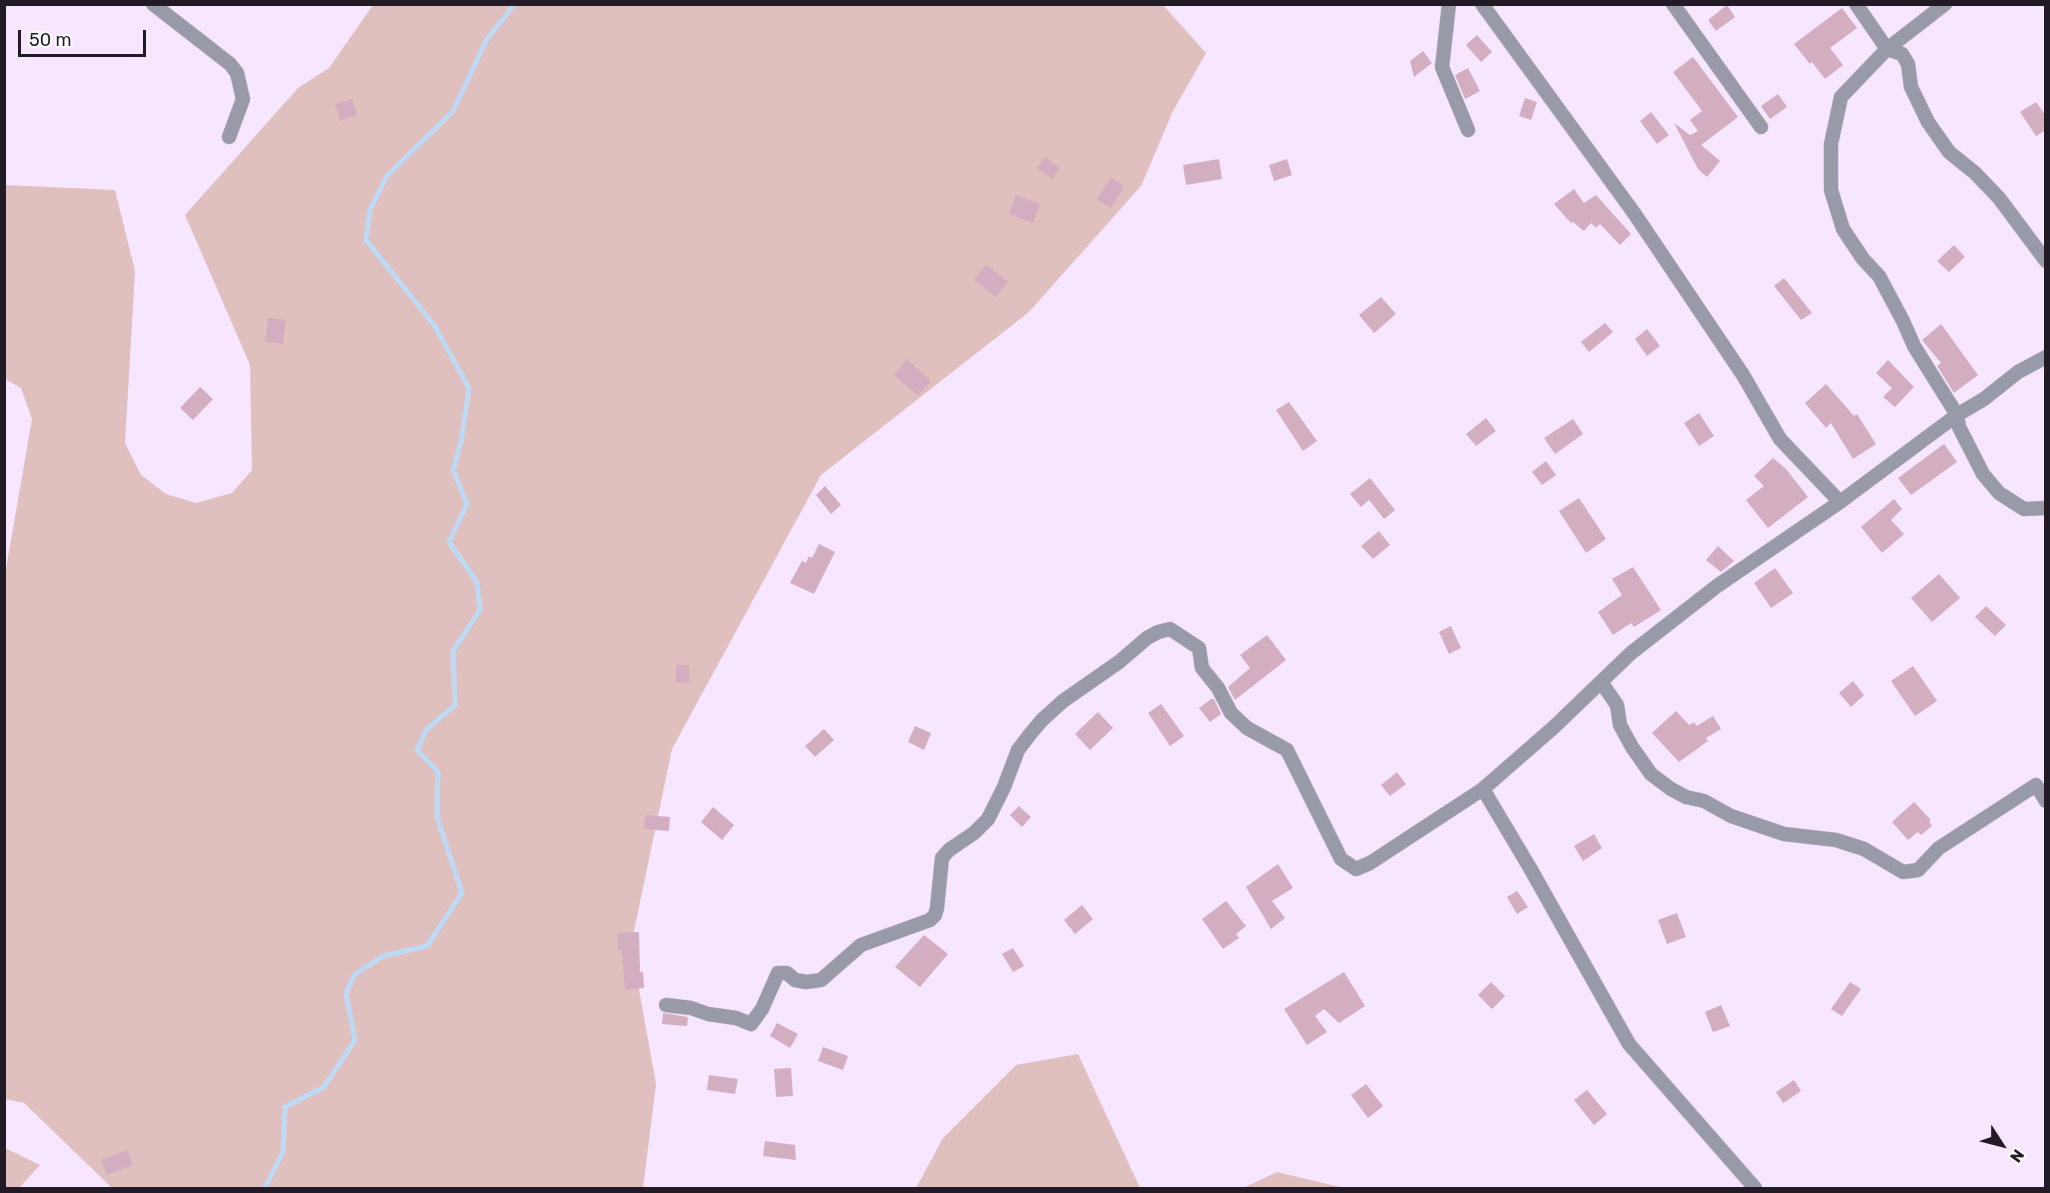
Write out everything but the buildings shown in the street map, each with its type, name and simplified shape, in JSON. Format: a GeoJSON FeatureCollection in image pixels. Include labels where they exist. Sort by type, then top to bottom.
{"type":"FeatureCollection","features":[{"type":"Feature","properties":{"kind":"street"},"geometry":{"type":"LineString","coordinates":[[153,4],[230,64],[237,73],[243,99],[229,137]]}},
{"type":"Feature","properties":{"kind":"street"},"geometry":{"type":"LineString","coordinates":[[1449,4],[1442,67],[1468,130]]}},
{"type":"Feature","properties":{"kind":"street"},"geometry":{"type":"LineString","coordinates":[[1482,4],[1634,213],[1743,375],[1780,439],[1840,502]]}},
{"type":"Feature","properties":{"kind":"street"},"geometry":{"type":"LineString","coordinates":[[1673,4],[1761,127]]}},
{"type":"Feature","properties":{"kind":"street"},"geometry":{"type":"LineString","coordinates":[[1856,4],[1887,49],[1902,54],[1908,64],[1911,87],[1928,122],[1949,152],[1975,173],[1999,198],[2046,261]]}},
{"type":"Feature","properties":{"kind":"street"},"geometry":{"type":"LineString","coordinates":[[1945,4],[1887,49],[1841,98],[1831,144],[1831,190],[1843,229],[1863,259],[1879,276],[1914,346],[1958,415],[1959,427],[1983,474],[1999,493],[2024,509],[2046,508]]}},
{"type":"Feature","properties":{"kind":"street"},"geometry":{"type":"LineString","coordinates":[[666,1005],[691,1008],[751,1023],[762,1009],[778,974],[787,973],[795,980],[806,982],[821,980],[861,945],[930,921],[937,908],[942,858],[988,819],[1004,787],[1018,750],[1031,733],[1063,701],[1158,632],[1170,629],[1199,648],[1202,668],[1218,688],[1231,713],[1247,728],[1287,750],[1341,859],[1356,869],[1370,863],[1483,789],[1554,727],[1630,653],[1717,586],[1840,502],[2018,372],[2046,357]]}},
{"type":"Feature","properties":{"kind":"street"},"geometry":{"type":"LineString","coordinates":[[1601,682],[1617,705],[1620,725],[1632,747],[1650,774],[1671,789],[1686,797],[1704,801],[1731,816],[1784,834],[1836,840],[1864,849],[1904,873],[1918,870],[1940,848],[2036,785],[2046,801]]}},
{"type":"Feature","properties":{"kind":"street"},"geometry":{"type":"LineString","coordinates":[[1483,789],[1629,1044],[1755,1188]]}},
{"type":"Feature","properties":{"kind":"shaded area"},"geometry":{"type":"Polygon","coordinates":[[[373,5],[1163,5],[1206,53],[1173,111],[1141,186],[1029,312],[821,475],[672,749],[631,945],[656,1084],[643,1188],[112,1188],[24,1103],[5,1099],[4,580],[32,419],[21,388],[5,379],[5,185],[115,190],[135,271],[125,443],[141,475],[166,494],[196,503],[232,493],[252,470],[250,365],[185,215],[298,88],[329,68],[373,5]]]}},
{"type":"Feature","properties":{"kind":"shaded area"},"geometry":{"type":"Polygon","coordinates":[[[1078,1054],[1140,1188],[916,1188],[943,1138],[1016,1065],[1078,1054]]]}},
{"type":"Feature","properties":{"kind":"shaded area"},"geometry":{"type":"Polygon","coordinates":[[[5,1148],[40,1165],[19,1188],[5,1188],[5,1148]]]}},
{"type":"Feature","properties":{"kind":"shaded area"},"geometry":{"type":"Polygon","coordinates":[[[1277,1172],[1344,1188],[1243,1188],[1277,1172]]]}},
{"type":"Feature","properties":{"kind":"waterway"},"geometry":{"type":"LineString","coordinates":[[265,1188],[283,1152],[285,1107],[324,1087],[355,1040],[346,994],[354,975],[383,956],[427,946],[462,893],[437,817],[438,772],[417,750],[426,730],[455,705],[453,651],[480,610],[477,582],[449,542],[467,504],[453,470],[461,442],[469,388],[434,325],[366,240],[370,210],[387,176],[453,111],[487,39],[515,4]]}}]}
